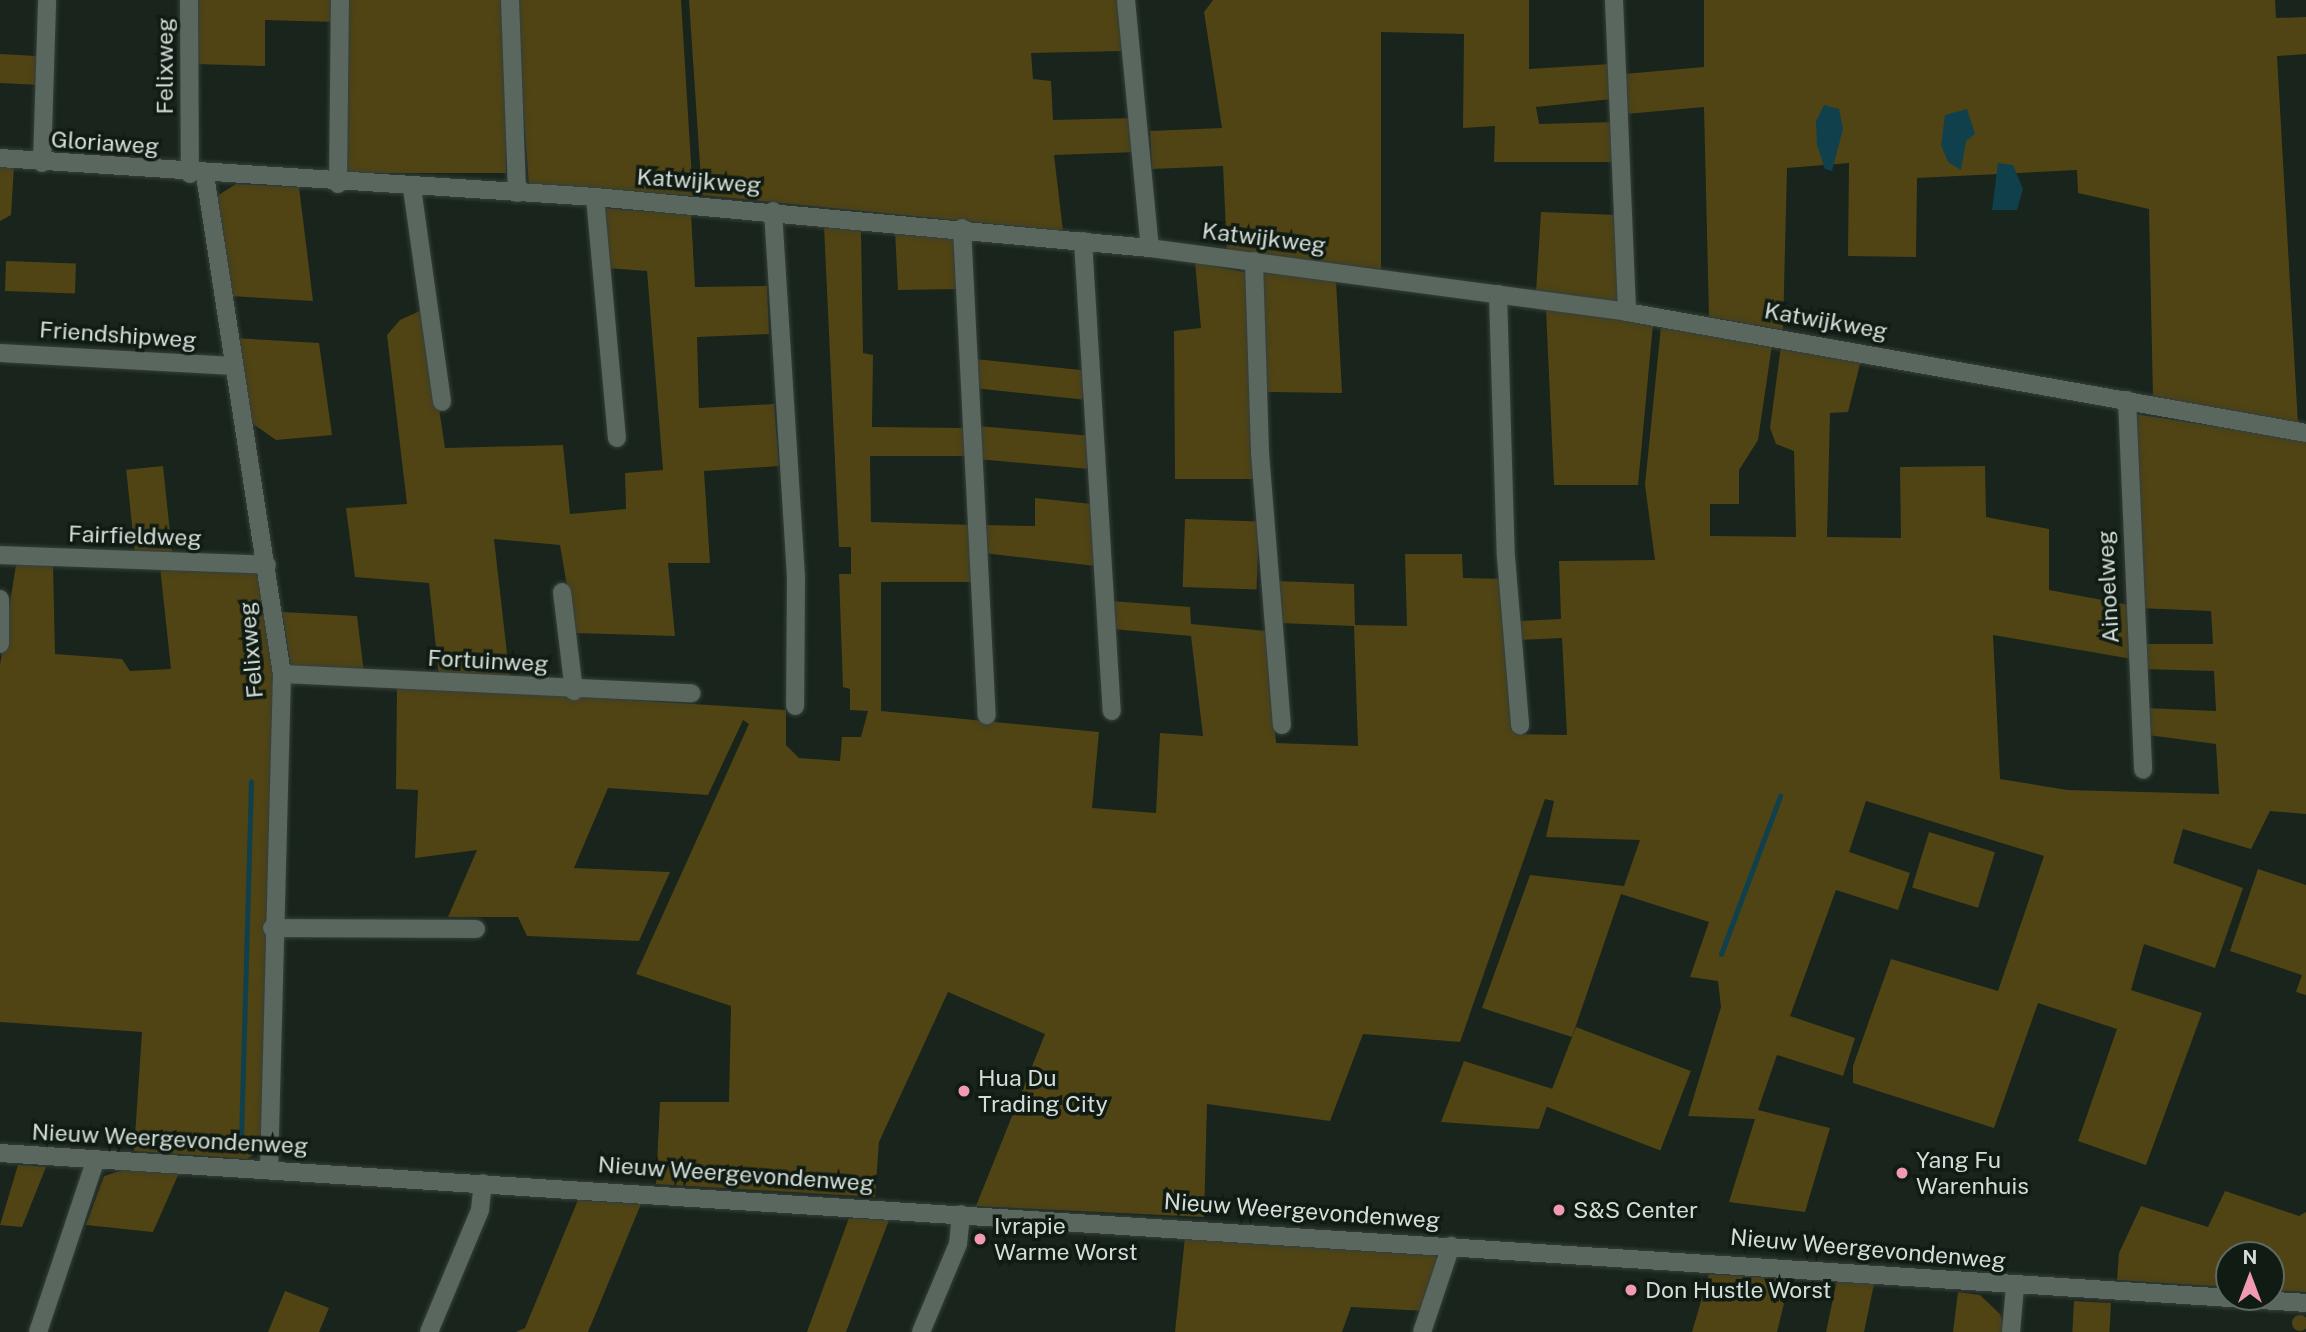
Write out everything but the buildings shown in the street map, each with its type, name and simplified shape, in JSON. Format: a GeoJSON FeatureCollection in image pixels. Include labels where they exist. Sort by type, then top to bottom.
{"type":"FeatureCollection","features":[{"type":"Feature","properties":{"kind":"street"},"geometry":{"type":"LineString","coordinates":[[42,163],[47,0]]}},
{"type":"Feature","properties":{"kind":"street","name":"Felixweg"},"geometry":{"type":"LineString","coordinates":[[189,0],[198,175],[267,565],[282,674],[272,928],[270,1168]]}},
{"type":"Feature","properties":{"kind":"street"},"geometry":{"type":"LineString","coordinates":[[338,184],[340,0]]}},
{"type":"Feature","properties":{"kind":"street"},"geometry":{"type":"LineString","coordinates":[[510,0],[517,193]]}},
{"type":"Feature","properties":{"kind":"street"},"geometry":{"type":"LineString","coordinates":[[1126,0],[1150,248]]}},
{"type":"Feature","properties":{"kind":"street"},"geometry":{"type":"LineString","coordinates":[[1614,0],[1627,312]]}},
{"type":"Feature","properties":{"kind":"street","name":"Gloriaweg"},"geometry":{"type":"LineString","coordinates":[[0,158],[198,175]]}},
{"type":"Feature","properties":{"kind":"street","name":"Katwijkweg"},"geometry":{"type":"LineString","coordinates":[[198,175],[595,197],[962,228],[1150,248],[1627,312],[2306,433]]}},
{"type":"Feature","properties":{"kind":"street"},"geometry":{"type":"LineString","coordinates":[[412,188],[442,402]]}},
{"type":"Feature","properties":{"kind":"street"},"geometry":{"type":"LineString","coordinates":[[595,197],[617,438]]}},
{"type":"Feature","properties":{"kind":"street"},"geometry":{"type":"LineString","coordinates":[[773,211],[796,578],[795,706]]}},
{"type":"Feature","properties":{"kind":"street"},"geometry":{"type":"LineString","coordinates":[[962,228],[987,715]]}},
{"type":"Feature","properties":{"kind":"street"},"geometry":{"type":"LineString","coordinates":[[1083,241],[1112,711]]}},
{"type":"Feature","properties":{"kind":"street"},"geometry":{"type":"LineString","coordinates":[[1254,261],[1260,453],[1282,725]]}},
{"type":"Feature","properties":{"kind":"street"},"geometry":{"type":"LineString","coordinates":[[1498,294],[1506,557],[1520,725]]}},
{"type":"Feature","properties":{"kind":"street","name":"Friendshipweg"},"geometry":{"type":"LineString","coordinates":[[0,353],[233,366]]}},
{"type":"Feature","properties":{"kind":"street","name":"Ainoelweg"},"geometry":{"type":"LineString","coordinates":[[2127,400],[2143,770]]}},
{"type":"Feature","properties":{"kind":"street","name":"Fairfieldweg"},"geometry":{"type":"LineString","coordinates":[[0,555],[267,565]]}},
{"type":"Feature","properties":{"kind":"street"},"geometry":{"type":"LineString","coordinates":[[562,592],[574,691]]}},
{"type":"Feature","properties":{"kind":"street"},"geometry":{"type":"LineString","coordinates":[[0,599],[0,645]]}},
{"type":"Feature","properties":{"kind":"street","name":"Fortuinweg"},"geometry":{"type":"LineString","coordinates":[[282,674],[574,691],[692,693]]}},
{"type":"Feature","properties":{"kind":"street"},"geometry":{"type":"LineString","coordinates":[[272,928],[476,929]]}},
{"type":"Feature","properties":{"kind":"street","name":"Nieuw Weergevondenweg"},"geometry":{"type":"LineString","coordinates":[[0,1153],[270,1168],[2015,1286],[2306,1303]]}},
{"type":"Feature","properties":{"kind":"street"},"geometry":{"type":"LineString","coordinates":[[38,1332],[96,1159]]}},
{"type":"Feature","properties":{"kind":"street"},"geometry":{"type":"LineString","coordinates":[[429,1332],[480,1210],[483,1183]]}},
{"type":"Feature","properties":{"kind":"street"},"geometry":{"type":"LineString","coordinates":[[921,1332],[958,1244],[961,1214]]}},
{"type":"Feature","properties":{"kind":"street"},"geometry":{"type":"LineString","coordinates":[[1422,1332],[1451,1246]]}},
{"type":"Feature","properties":{"kind":"street"},"geometry":{"type":"LineString","coordinates":[[2011,1332],[2015,1286]]}},
{"type":"Feature","properties":{"kind":"shaded area"},"geometry":{"type":"Polygon","coordinates":[[[195,0],[336,0],[336,22],[265,20],[265,66],[195,64],[195,0]]]}},
{"type":"Feature","properties":{"kind":"shaded area"},"geometry":{"type":"Polygon","coordinates":[[[346,0],[506,0],[506,173],[346,173],[346,0]]]}},
{"type":"Feature","properties":{"kind":"shaded area"},"geometry":{"type":"Polygon","coordinates":[[[515,0],[681,0],[693,196],[529,185],[515,0]]]}},
{"type":"Feature","properties":{"kind":"shaded area"},"geometry":{"type":"Polygon","coordinates":[[[689,0],[1118,0],[1122,51],[1031,53],[1033,79],[1051,81],[1053,120],[1135,118],[1137,152],[1054,155],[1063,231],[702,195],[689,0]]]}},
{"type":"Feature","properties":{"kind":"shaded area"},"geometry":{"type":"Polygon","coordinates":[[[1213,0],[1529,0],[1529,69],[1611,64],[1612,99],[1536,107],[1539,124],[1616,122],[1618,162],[1494,162],[1495,126],[1463,128],[1464,34],[1381,32],[1381,269],[1227,251],[1223,166],[1152,169],[1150,131],[1222,128],[1204,12],[1213,0]]]}},
{"type":"Feature","properties":{"kind":"shaded area"},"geometry":{"type":"Polygon","coordinates":[[[1704,0],[2275,0],[2276,18],[2306,17],[2306,54],[2277,56],[2298,424],[2153,398],[2149,209],[2078,193],[2077,170],[1917,178],[1916,257],[1848,256],[1849,163],[1787,168],[1783,330],[1709,317],[1704,107],[1626,114],[1624,74],[1704,67],[1704,0]]]}},
{"type":"Feature","properties":{"kind":"shaded area"},"geometry":{"type":"Polygon","coordinates":[[[0,54],[41,56],[39,85],[0,83],[0,54]]]}},
{"type":"Feature","properties":{"kind":"shaded area"},"geometry":{"type":"Polygon","coordinates":[[[0,165],[14,166],[11,215],[0,221],[0,165]]]}},
{"type":"Feature","properties":{"kind":"shaded area"},"geometry":{"type":"Polygon","coordinates":[[[236,184],[299,187],[313,301],[230,296],[217,196],[236,184]]]}},
{"type":"Feature","properties":{"kind":"shaded area"},"geometry":{"type":"Polygon","coordinates":[[[599,208],[691,214],[695,287],[767,286],[769,334],[697,337],[699,408],[774,404],[779,466],[704,471],[710,563],[668,563],[675,636],[575,633],[560,545],[494,539],[510,680],[439,676],[429,583],[355,577],[346,508],[407,504],[387,335],[400,320],[424,309],[445,448],[563,445],[570,514],[626,509],[625,473],[663,470],[647,271],[607,268],[599,208]]]}},
{"type":"Feature","properties":{"kind":"shaded area"},"geometry":{"type":"Polygon","coordinates":[[[1541,212],[1618,215],[1619,302],[1536,292],[1541,212]]]}},
{"type":"Feature","properties":{"kind":"shaded area"},"geometry":{"type":"Polygon","coordinates":[[[824,226],[861,230],[863,353],[873,355],[872,427],[966,428],[966,456],[870,456],[871,522],[972,525],[975,582],[881,582],[881,711],[1099,732],[1092,808],[1156,813],[1160,733],[1203,736],[1191,636],[1112,629],[1111,601],[1190,607],[1191,624],[1267,631],[1276,743],[1358,746],[1354,626],[1280,623],[1276,581],[1354,584],[1355,625],[1407,626],[1405,554],[1462,554],[1463,578],[1508,579],[1517,734],[1567,735],[1562,638],[1520,640],[1519,621],[1561,619],[1559,561],[1655,560],[1645,485],[1661,326],[1772,345],[1758,440],[1739,470],[1739,504],[1710,504],[1710,536],[1796,537],[1794,451],[1776,444],[1770,428],[1781,346],[1861,360],[1848,412],[1830,413],[1827,537],[1901,538],[1900,467],[1985,466],[1986,517],[2049,529],[2049,590],[2129,605],[2132,659],[1993,635],[2000,779],[2067,790],[2219,794],[2216,744],[2148,735],[2146,708],[2216,711],[2214,671],[2142,669],[2141,644],[2213,644],[2211,611],[2138,608],[2134,414],[2306,440],[2306,814],[2270,811],[2251,849],[2183,829],[2173,863],[2243,888],[2215,968],[2144,944],[2131,990],[2202,1013],[2146,1165],[2078,1141],[2117,1029],[2038,1003],[1994,1128],[1853,1083],[1853,1066],[1891,959],[1998,991],[2044,856],[1866,801],[1849,852],[1910,873],[1898,910],[1836,890],[1790,1016],[1855,1038],[1843,1076],[1777,1055],[1758,1110],[1830,1128],[1805,1212],[1729,1202],[1755,1119],[1688,1116],[1721,1007],[1718,981],[1690,977],[1709,922],[1621,894],[1572,1037],[1482,1008],[1530,875],[1624,886],[1640,840],[1546,837],[1554,801],[1545,799],[1460,1042],[1363,1034],[1330,1121],[1207,1104],[1204,1217],[976,1206],[1045,1034],[948,992],[879,1142],[875,1197],[656,1184],[660,1102],[729,1102],[731,1006],[636,974],[749,724],[743,720],[708,795],[608,788],[574,868],[670,872],[639,941],[527,936],[518,917],[448,917],[477,850],[415,858],[418,790],[396,789],[397,685],[786,710],[786,745],[799,758],[840,761],[842,737],[861,737],[868,711],[850,710],[850,689],[843,687],[839,574],[851,574],[851,547],[839,547],[824,226]]]}},
{"type":"Feature","properties":{"kind":"shaded area"},"geometry":{"type":"Polygon","coordinates":[[[895,231],[955,237],[959,289],[898,290],[895,231]]]}},
{"type":"Feature","properties":{"kind":"shaded area"},"geometry":{"type":"Polygon","coordinates":[[[6,261],[76,263],[75,293],[5,291],[6,261]]]}},
{"type":"Feature","properties":{"kind":"shaded area"},"geometry":{"type":"Polygon","coordinates":[[[1195,262],[1248,273],[1256,479],[1175,479],[1174,331],[1201,328],[1195,262]]]}},
{"type":"Feature","properties":{"kind":"shaded area"},"geometry":{"type":"Polygon","coordinates":[[[1262,270],[1336,281],[1342,393],[1262,392],[1262,270]]]}},
{"type":"Feature","properties":{"kind":"shaded area"},"geometry":{"type":"Polygon","coordinates":[[[1546,309],[1653,324],[1638,485],[1554,485],[1546,309]]]}},
{"type":"Feature","properties":{"kind":"shaded area"},"geometry":{"type":"Polygon","coordinates":[[[235,338],[319,343],[332,435],[276,440],[249,421],[235,338]]]}},
{"type":"Feature","properties":{"kind":"shaded area"},"geometry":{"type":"Polygon","coordinates":[[[975,359],[1085,371],[1082,399],[972,388],[975,359]]]}},
{"type":"Feature","properties":{"kind":"shaded area"},"geometry":{"type":"Polygon","coordinates":[[[978,426],[1090,436],[1087,469],[975,459],[978,426]]]}},
{"type":"Feature","properties":{"kind":"shaded area"},"geometry":{"type":"Polygon","coordinates":[[[163,466],[173,557],[136,560],[126,470],[163,466]]]}},
{"type":"Feature","properties":{"kind":"shaded area"},"geometry":{"type":"Polygon","coordinates":[[[1035,498],[1092,504],[1096,566],[983,553],[982,525],[1035,526],[1035,498]]]}},
{"type":"Feature","properties":{"kind":"shaded area"},"geometry":{"type":"Polygon","coordinates":[[[1185,519],[1259,522],[1257,590],[1183,587],[1185,519]]]}},
{"type":"Feature","properties":{"kind":"shaded area"},"geometry":{"type":"Polygon","coordinates":[[[16,565],[53,565],[55,654],[122,659],[130,671],[171,669],[160,567],[259,574],[275,665],[262,1136],[261,1149],[247,1159],[134,1151],[142,1032],[0,1022],[0,665],[16,565]]]}},
{"type":"Feature","properties":{"kind":"shaded area"},"geometry":{"type":"Polygon","coordinates":[[[282,612],[357,616],[364,673],[291,667],[282,612]]]}},
{"type":"Feature","properties":{"kind":"shaded area"},"geometry":{"type":"Polygon","coordinates":[[[1929,832],[1995,852],[1978,908],[1912,887],[1929,832]]]}},
{"type":"Feature","properties":{"kind":"shaded area"},"geometry":{"type":"Polygon","coordinates":[[[2258,869],[2306,885],[2306,995],[2296,992],[2302,975],[2230,951],[2258,869]]]}},
{"type":"Feature","properties":{"kind":"shaded area"},"geometry":{"type":"Polygon","coordinates":[[[1576,1027],[1691,1071],[1660,1150],[1546,1106],[1576,1027]]]}},
{"type":"Feature","properties":{"kind":"shaded area"},"geometry":{"type":"Polygon","coordinates":[[[1464,1061],[1553,1089],[1539,1129],[1441,1122],[1464,1061]]]}},
{"type":"Feature","properties":{"kind":"shaded area"},"geometry":{"type":"Polygon","coordinates":[[[18,1165],[46,1167],[22,1227],[0,1225],[18,1165]]]}},
{"type":"Feature","properties":{"kind":"shaded area"},"geometry":{"type":"Polygon","coordinates":[[[127,1169],[179,1173],[153,1232],[86,1225],[104,1176],[127,1169]]]}},
{"type":"Feature","properties":{"kind":"shaded area"},"geometry":{"type":"Polygon","coordinates":[[[2225,1191],[2299,1216],[2306,1212],[2306,1292],[2285,1291],[2285,1241],[2215,1241],[2215,1286],[2117,1280],[2119,1253],[2141,1206],[2208,1227],[2225,1191]]]}},
{"type":"Feature","properties":{"kind":"shaded area"},"geometry":{"type":"Polygon","coordinates":[[[578,1200],[641,1204],[588,1332],[516,1332],[525,1328],[578,1200]]]}},
{"type":"Feature","properties":{"kind":"shaded area"},"geometry":{"type":"Polygon","coordinates":[[[849,1218],[889,1220],[846,1332],[807,1332],[849,1218]]]}},
{"type":"Feature","properties":{"kind":"shaded area"},"geometry":{"type":"Polygon","coordinates":[[[1185,1237],[1435,1255],[1438,1259],[1425,1311],[1351,1307],[1342,1332],[1175,1332],[1185,1237]]]}},
{"type":"Feature","properties":{"kind":"shaded area"},"geometry":{"type":"Polygon","coordinates":[[[1709,1274],[1790,1279],[1777,1332],[1692,1332],[1709,1274]]]}},
{"type":"Feature","properties":{"kind":"shaded area"},"geometry":{"type":"Polygon","coordinates":[[[1837,1280],[1874,1284],[1864,1332],[1826,1332],[1837,1280]]]}},
{"type":"Feature","properties":{"kind":"shaded area"},"geometry":{"type":"Polygon","coordinates":[[[285,1291],[329,1308],[319,1332],[268,1332],[285,1291]]]}},
{"type":"Feature","properties":{"kind":"shaded area"},"geometry":{"type":"Polygon","coordinates":[[[1958,1292],[1980,1295],[2000,1314],[2007,1332],[1953,1332],[1958,1292]]]}},
{"type":"Feature","properties":{"kind":"shaded area"},"geometry":{"type":"Polygon","coordinates":[[[2074,1301],[2111,1303],[2109,1332],[2072,1332],[2074,1301]]]}},
{"type":"Feature","properties":{"kind":"shaded area"},"geometry":{"type":"Polygon","coordinates":[[[2297,1315],[2303,1315],[2308,1323],[2306,1329],[2297,1331],[2292,1326],[2292,1320],[2297,1315]]]}},
{"type":"Feature","properties":{"kind":"water"},"geometry":{"type":"Polygon","coordinates":[[[1824,105],[1839,109],[1843,129],[1832,171],[1825,169],[1817,145],[1816,121],[1824,105]]]}},
{"type":"Feature","properties":{"kind":"water"},"geometry":{"type":"Polygon","coordinates":[[[1967,109],[1975,134],[1966,141],[1961,170],[1948,162],[1941,145],[1945,115],[1967,109]]]}},
{"type":"Feature","properties":{"kind":"water"},"geometry":{"type":"Polygon","coordinates":[[[1998,163],[2013,165],[2023,189],[2017,210],[1992,210],[1998,163]]]}},
{"type":"Feature","properties":{"kind":"waterway"},"geometry":{"type":"LineString","coordinates":[[241,1139],[251,781]]}},
{"type":"Feature","properties":{"kind":"waterway"},"geometry":{"type":"LineString","coordinates":[[1721,954],[1780,796]]}},
{"type":"Feature","properties":{"kind":"place","name":"Hua Du Trading City"},"geometry":{"type":"Point","coordinates":[964,1091]}},
{"type":"Feature","properties":{"kind":"place","name":"Yang Fu Warenhuis"},"geometry":{"type":"Point","coordinates":[1902,1173]}},
{"type":"Feature","properties":{"kind":"place","name":"S&S Center"},"geometry":{"type":"Point","coordinates":[1559,1210]}},
{"type":"Feature","properties":{"kind":"place","name":"Ivrapie Warme Worst"},"geometry":{"type":"Point","coordinates":[980,1239]}},
{"type":"Feature","properties":{"kind":"place","name":"Don Hustle Worst"},"geometry":{"type":"Point","coordinates":[1631,1290]}}]}
